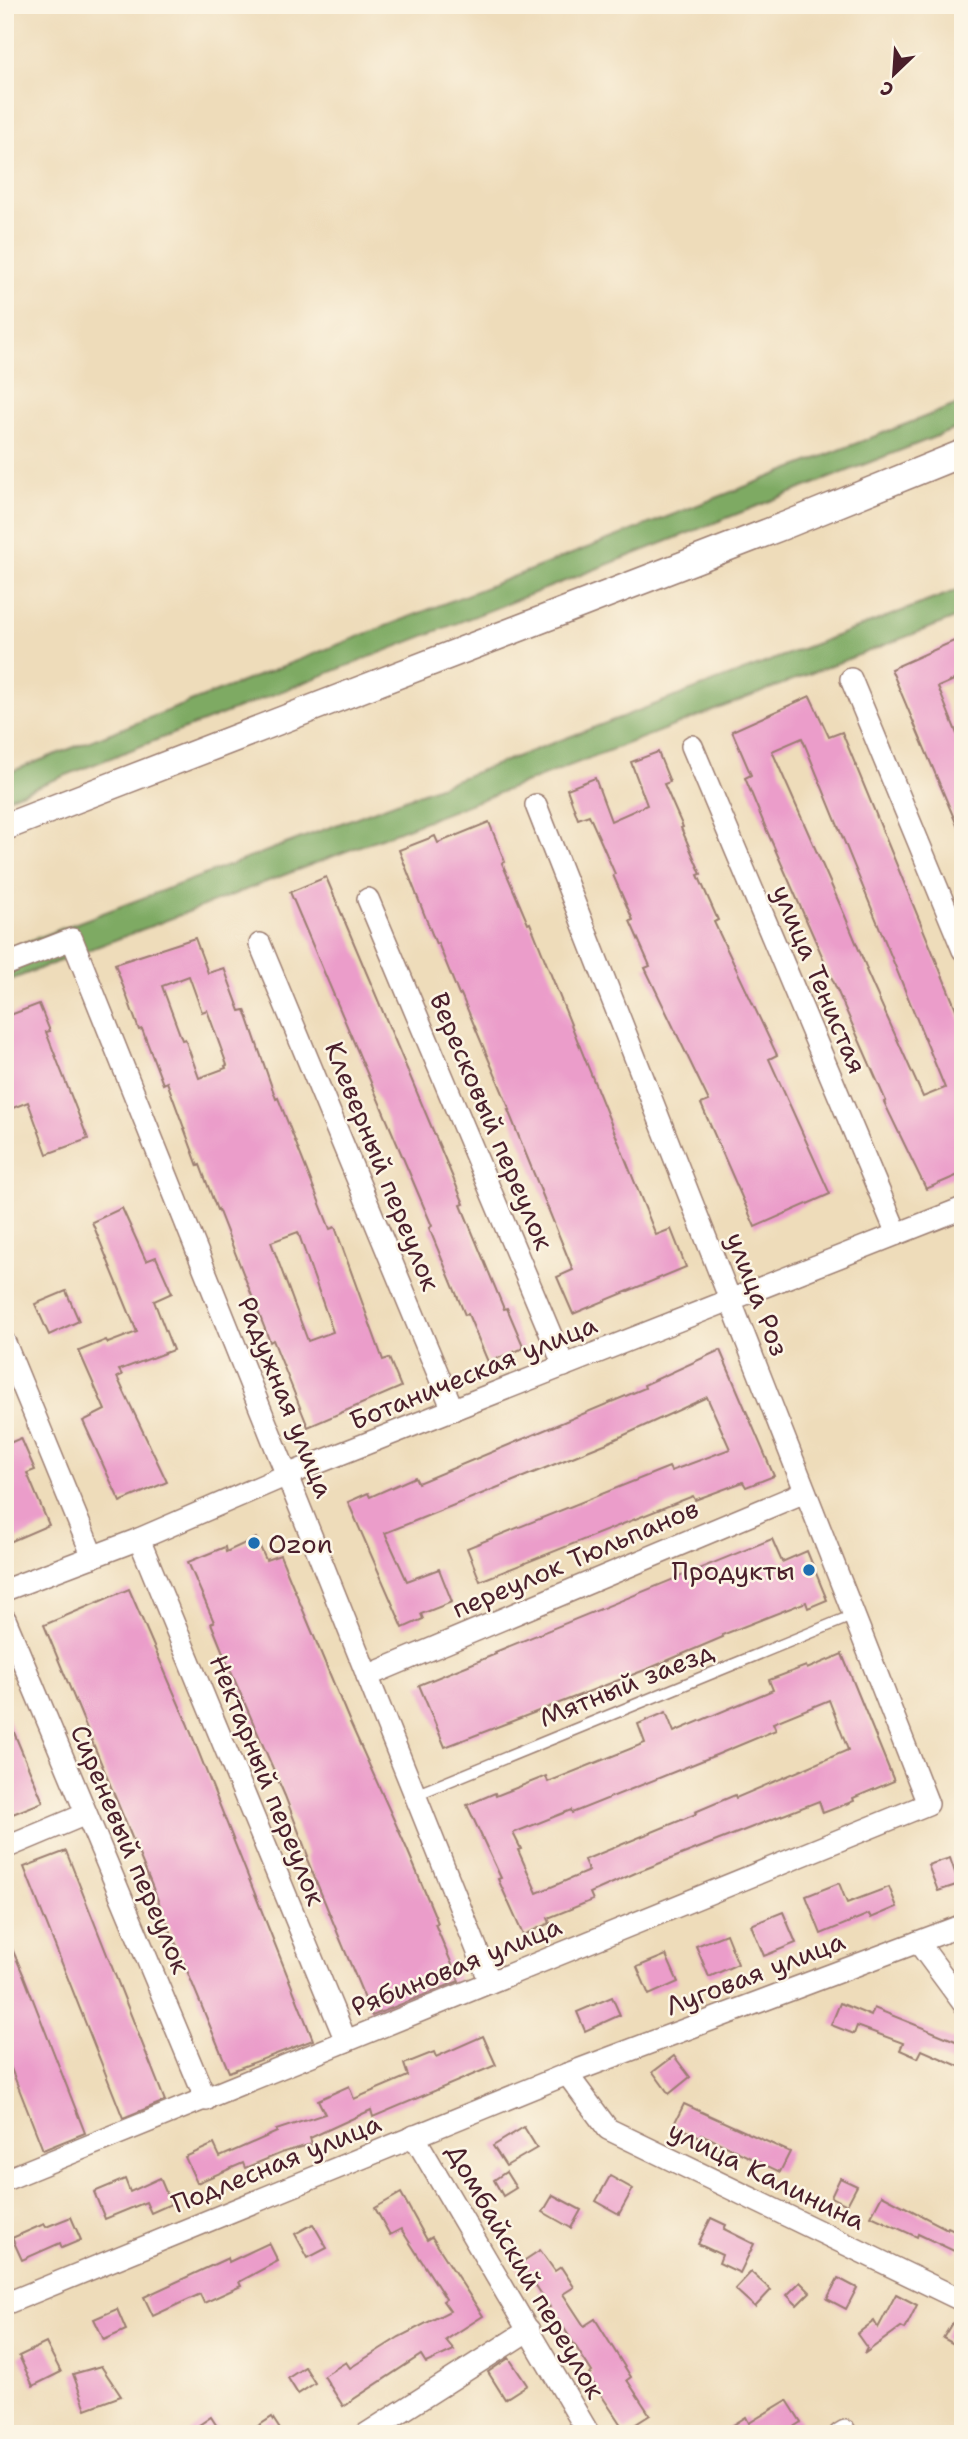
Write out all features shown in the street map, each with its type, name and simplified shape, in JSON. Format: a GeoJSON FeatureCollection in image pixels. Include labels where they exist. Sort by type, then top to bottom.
{"type":"FeatureCollection","features":[{"type":"Feature","properties":{"kind":"street"},"geometry":{"type":"LineString","coordinates":[[5,827],[786,525],[963,453]]}},
{"type":"Feature","properties":{"kind":"street"},"geometry":{"type":"LineString","coordinates":[[850,679],[963,950]]}},
{"type":"Feature","properties":{"kind":"street","name":"улица Тенистая"},"geometry":{"type":"LineString","coordinates":[[692,746],[897,1234]]}},
{"type":"Feature","properties":{"kind":"street","name":"улица Роз"},"geometry":{"type":"LineString","coordinates":[[536,805],[928,1804]]}},
{"type":"Feature","properties":{"kind":"street","name":"Вересковый переулок"},"geometry":{"type":"LineString","coordinates":[[368,899],[564,1366]]}},
{"type":"Feature","properties":{"kind":"street","name":"Радужная улица"},"geometry":{"type":"LineString","coordinates":[[5,965],[72,939],[490,1982]]}},
{"type":"Feature","properties":{"kind":"street","name":"Клеверный переулок"},"geometry":{"type":"LineString","coordinates":[[260,944],[453,1410]]}},
{"type":"Feature","properties":{"kind":"street","name":"Ботаническая улица"},"geometry":{"type":"LineString","coordinates":[[5,1590],[139,1539],[287,1475],[963,1208]]}},
{"type":"Feature","properties":{"kind":"street"},"geometry":{"type":"LineString","coordinates":[[5,1343],[93,1557]]}},
{"type":"Feature","properties":{"kind":"street","name":"переулок Тюльпанов"},"geometry":{"type":"LineString","coordinates":[[367,1676],[805,1492]]}},
{"type":"Feature","properties":{"kind":"street","name":"Нектарный переулок"},"geometry":{"type":"LineString","coordinates":[[139,1539],[346,2041]]}},
{"type":"Feature","properties":{"kind":"street","name":"Сиреневый переулок"},"geometry":{"type":"LineString","coordinates":[[5,1619],[206,2100]]}},
{"type":"Feature","properties":{"kind":"street","name":"Рябиновая улица"},"geometry":{"type":"LineString","coordinates":[[5,2180],[928,1804]]}},
{"type":"Feature","properties":{"kind":"street"},"geometry":{"type":"LineString","coordinates":[[5,1848],[86,1814]]}},
{"type":"Feature","properties":{"kind":"street","name":"Луговая улица"},"geometry":{"type":"LineString","coordinates":[[567,2074],[963,1925]]}},
{"type":"Feature","properties":{"kind":"street"},"geometry":{"type":"LineString","coordinates":[[918,1942],[963,2003]]}},
{"type":"Feature","properties":{"kind":"street","name":"Подлесная улица"},"geometry":{"type":"LineString","coordinates":[[5,2304],[567,2074]]}},
{"type":"Feature","properties":{"kind":"street","name":"улица Калинина"},"geometry":{"type":"LineString","coordinates":[[567,2074],[608,2129],[963,2301]]}},
{"type":"Feature","properties":{"kind":"street","name":"Домбайский переулок"},"geometry":{"type":"LineString","coordinates":[[414,2136],[589,2434]]}},
{"type":"Feature","properties":{"kind":"street"},"geometry":{"type":"LineString","coordinates":[[366,2434],[529,2330]]}},
{"type":"Feature","properties":{"kind":"lane","name":"Мятный заезд"},"geometry":{"type":"LineString","coordinates":[[415,1795],[854,1615]]}},
{"type":"Feature","properties":{"kind":"green space"},"geometry":{"type":"Polygon","coordinates":[[[963,402],[963,426],[5,799],[5,774],[963,402]]]}},
{"type":"Feature","properties":{"kind":"green space"},"geometry":{"type":"Polygon","coordinates":[[[963,588],[963,615],[5,982],[5,950],[963,588]]]}},
{"type":"Feature","properties":{"kind":"building"},"geometry":{"type":"Polygon","coordinates":[[[963,637],[963,676],[938,687],[963,749],[962,837],[891,669],[963,637]]]}},
{"type":"Feature","properties":{"kind":"building"},"geometry":{"type":"Polygon","coordinates":[[[810,696],[829,737],[842,732],[963,1026],[963,1173],[926,1189],[884,1102],[886,1101],[767,831],[745,778],[751,775],[732,731],[810,696]],[[802,738],[772,751],[923,1097],[945,1088],[802,738]]]}},
{"type":"Feature","properties":{"kind":"building"},"geometry":{"type":"Polygon","coordinates":[[[658,752],[670,782],[664,784],[718,920],[714,922],[777,1055],[769,1059],[830,1194],[755,1227],[701,1104],[709,1101],[645,968],[650,966],[630,921],[633,920],[613,875],[615,874],[589,815],[578,819],[567,789],[595,778],[611,821],[647,805],[631,762],[658,752]]]}},
{"type":"Feature","properties":{"kind":"building"},"geometry":{"type":"Polygon","coordinates":[[[489,822],[505,862],[502,863],[528,924],[530,923],[656,1235],[671,1229],[686,1267],[573,1314],[557,1277],[573,1270],[510,1110],[461,994],[459,995],[438,943],[436,944],[399,850],[435,836],[438,843],[489,822]]]}},
{"type":"Feature","properties":{"kind":"building"},"geometry":{"type":"Polygon","coordinates":[[[326,877],[464,1204],[461,1205],[504,1309],[507,1308],[524,1348],[488,1362],[468,1314],[465,1315],[429,1228],[432,1226],[290,892],[326,877]]]}},
{"type":"Feature","properties":{"kind":"building"},"geometry":{"type":"Polygon","coordinates":[[[195,938],[208,973],[224,968],[240,1011],[245,1010],[276,1099],[278,1098],[330,1229],[335,1227],[383,1360],[389,1358],[401,1387],[308,1427],[273,1340],[270,1342],[200,1165],[198,1166],[167,1082],[163,1084],[142,1029],[139,1030],[115,964],[195,938]],[[189,976],[162,986],[199,1078],[226,1068],[227,1065],[207,1010],[202,1012],[189,976]],[[298,1232],[271,1242],[308,1341],[333,1332],[298,1232]]]}},
{"type":"Feature","properties":{"kind":"building"},"geometry":{"type":"Polygon","coordinates":[[[39,1004],[50,1031],[46,1032],[88,1139],[47,1154],[28,1102],[5,1111],[5,1017],[39,1004]]]}},
{"type":"Feature","properties":{"kind":"building"},"geometry":{"type":"Polygon","coordinates":[[[122,1208],[146,1261],[156,1257],[172,1293],[154,1301],[173,1350],[119,1370],[122,1375],[117,1377],[167,1482],[120,1502],[83,1421],[105,1410],[79,1351],[137,1332],[92,1222],[122,1208]]]}},
{"type":"Feature","properties":{"kind":"building"},"geometry":{"type":"Polygon","coordinates":[[[66,1291],[79,1321],[49,1335],[35,1304],[66,1291]]]}},
{"type":"Feature","properties":{"kind":"building"},"geometry":{"type":"Polygon","coordinates":[[[720,1350],[774,1476],[746,1487],[743,1482],[695,1500],[693,1496],[480,1581],[467,1548],[669,1467],[671,1471],[730,1449],[707,1397],[607,1443],[385,1533],[407,1581],[439,1569],[452,1602],[421,1614],[423,1619],[403,1628],[348,1502],[368,1493],[370,1497],[415,1477],[418,1483],[645,1388],[644,1385],[720,1350]]]}},
{"type":"Feature","properties":{"kind":"building"},"geometry":{"type":"Polygon","coordinates":[[[21,1438],[35,1470],[27,1473],[49,1525],[5,1544],[5,1445],[21,1438]]]}},
{"type":"Feature","properties":{"kind":"building"},"geometry":{"type":"Polygon","coordinates":[[[256,1538],[266,1560],[280,1555],[407,1849],[459,1981],[372,2016],[188,1562],[225,1547],[226,1552],[256,1538]]]}},
{"type":"Feature","properties":{"kind":"building"},"geometry":{"type":"Polygon","coordinates":[[[772,1539],[782,1562],[807,1551],[827,1600],[808,1608],[806,1602],[722,1635],[723,1637],[650,1668],[445,1747],[419,1685],[772,1539]]]}},
{"type":"Feature","properties":{"kind":"building"},"geometry":{"type":"Polygon","coordinates":[[[129,1589],[187,1723],[313,2040],[229,2072],[44,1625],[129,1589]]]}},
{"type":"Feature","properties":{"kind":"building"},"geometry":{"type":"Polygon","coordinates":[[[842,1654],[894,1781],[823,1813],[819,1801],[640,1871],[590,1893],[593,1900],[548,1918],[550,1923],[523,1935],[498,1879],[501,1878],[467,1805],[546,1776],[548,1782],[645,1743],[638,1724],[666,1712],[674,1732],[773,1690],[769,1680],[806,1666],[807,1669],[842,1654]],[[829,1700],[773,1723],[776,1730],[572,1813],[571,1810],[513,1833],[537,1893],[589,1871],[584,1860],[848,1750],[829,1700]]]}},
{"type":"Feature","properties":{"kind":"building"},"geometry":{"type":"Polygon","coordinates":[[[5,1711],[43,1802],[5,1817],[5,1711]]]}},
{"type":"Feature","properties":{"kind":"building"},"geometry":{"type":"Polygon","coordinates":[[[66,1851],[165,2101],[123,2118],[24,1867],[66,1851]]]}},
{"type":"Feature","properties":{"kind":"building"},"geometry":{"type":"Polygon","coordinates":[[[950,1858],[959,1884],[938,1891],[928,1865],[950,1858]]]}},
{"type":"Feature","properties":{"kind":"building"},"geometry":{"type":"Polygon","coordinates":[[[839,1883],[847,1903],[889,1887],[897,1907],[871,1918],[869,1914],[821,1934],[806,1896],[839,1883]]]}},
{"type":"Feature","properties":{"kind":"building"},"geometry":{"type":"Polygon","coordinates":[[[783,1912],[796,1943],[764,1956],[751,1925],[783,1912]]]}},
{"type":"Feature","properties":{"kind":"building"},"geometry":{"type":"Polygon","coordinates":[[[726,1934],[738,1964],[709,1977],[696,1946],[726,1934]]]}},
{"type":"Feature","properties":{"kind":"building"},"geometry":{"type":"Polygon","coordinates":[[[6,1935],[85,2133],[43,2150],[5,2053],[6,1935]]]}},
{"type":"Feature","properties":{"kind":"building"},"geometry":{"type":"Polygon","coordinates":[[[666,1955],[678,1982],[649,1995],[637,1967],[666,1955]]]}},
{"type":"Feature","properties":{"kind":"building"},"geometry":{"type":"Polygon","coordinates":[[[612,1997],[620,2015],[585,2031],[577,2012],[612,1997]]]}},
{"type":"Feature","properties":{"kind":"building"},"geometry":{"type":"Polygon","coordinates":[[[840,2003],[871,2016],[874,2008],[963,2044],[963,2068],[922,2050],[918,2058],[900,2050],[903,2043],[857,2026],[854,2034],[831,2025],[840,2003]]]}},
{"type":"Feature","properties":{"kind":"building"},"geometry":{"type":"Polygon","coordinates":[[[483,2036],[496,2065],[373,2117],[371,2110],[310,2138],[312,2144],[245,2168],[243,2163],[197,2183],[185,2157],[214,2144],[220,2157],[277,2132],[276,2130],[325,2114],[318,2100],[349,2086],[354,2099],[408,2076],[404,2064],[434,2052],[436,2057],[483,2036]]]}},
{"type":"Feature","properties":{"kind":"building"},"geometry":{"type":"Polygon","coordinates":[[[674,2056],[690,2077],[669,2094],[653,2072],[674,2056]]]}},
{"type":"Feature","properties":{"kind":"building"},"geometry":{"type":"Polygon","coordinates":[[[684,2104],[790,2152],[780,2172],[674,2124],[684,2104]]]}},
{"type":"Feature","properties":{"kind":"building"},"geometry":{"type":"Polygon","coordinates":[[[524,2127],[537,2148],[506,2166],[493,2146],[524,2127]]]}},
{"type":"Feature","properties":{"kind":"building"},"geometry":{"type":"Polygon","coordinates":[[[506,2172],[516,2188],[503,2196],[494,2180],[506,2172]]]}},
{"type":"Feature","properties":{"kind":"building"},"geometry":{"type":"Polygon","coordinates":[[[610,2176],[633,2189],[619,2214],[596,2201],[610,2176]]]}},
{"type":"Feature","properties":{"kind":"building"},"geometry":{"type":"Polygon","coordinates":[[[160,2178],[171,2204],[151,2213],[146,2202],[105,2219],[94,2192],[125,2179],[130,2192],[160,2178]]]}},
{"type":"Feature","properties":{"kind":"building"},"geometry":{"type":"Polygon","coordinates":[[[840,2178],[857,2186],[847,2205],[831,2197],[840,2178]]]}},
{"type":"Feature","properties":{"kind":"building"},"geometry":{"type":"Polygon","coordinates":[[[401,2193],[427,2240],[432,2237],[483,2316],[446,2340],[454,2350],[426,2363],[421,2355],[343,2406],[324,2376],[346,2362],[350,2368],[399,2337],[450,2311],[443,2301],[446,2299],[401,2229],[390,2235],[375,2208],[401,2193]]]}},
{"type":"Feature","properties":{"kind":"building"},"geometry":{"type":"Polygon","coordinates":[[[553,2195],[581,2210],[571,2228],[543,2212],[553,2195]]]}},
{"type":"Feature","properties":{"kind":"building"},"geometry":{"type":"Polygon","coordinates":[[[882,2195],[947,2229],[948,2227],[963,2234],[956,2252],[871,2216],[882,2195]]]}},
{"type":"Feature","properties":{"kind":"building"},"geometry":{"type":"Polygon","coordinates":[[[71,2217],[81,2240],[62,2248],[60,2243],[22,2260],[12,2238],[44,2224],[46,2227],[71,2217]]]}},
{"type":"Feature","properties":{"kind":"building"},"geometry":{"type":"Polygon","coordinates":[[[711,2218],[726,2225],[724,2229],[754,2244],[740,2273],[719,2263],[722,2255],[698,2244],[711,2218]]]}},
{"type":"Feature","properties":{"kind":"building"},"geometry":{"type":"Polygon","coordinates":[[[313,2224],[327,2248],[308,2258],[295,2234],[313,2224]]]}},
{"type":"Feature","properties":{"kind":"building"},"geometry":{"type":"Polygon","coordinates":[[[269,2243],[278,2261],[239,2282],[241,2286],[204,2303],[200,2294],[153,2316],[144,2297],[228,2258],[229,2262],[269,2243]]]}},
{"type":"Feature","properties":{"kind":"building"},"geometry":{"type":"Polygon","coordinates":[[[540,2250],[555,2271],[561,2267],[574,2287],[563,2294],[584,2326],[595,2319],[631,2377],[627,2380],[650,2415],[625,2431],[588,2375],[592,2372],[558,2319],[553,2322],[545,2311],[550,2307],[531,2278],[527,2281],[516,2266],[540,2250]]]}},
{"type":"Feature","properties":{"kind":"building"},"geometry":{"type":"Polygon","coordinates":[[[751,2272],[771,2290],[755,2307],[735,2289],[751,2272]]]}},
{"type":"Feature","properties":{"kind":"building"},"geometry":{"type":"Polygon","coordinates":[[[838,2278],[857,2288],[846,2309],[827,2299],[838,2278]]]}},
{"type":"Feature","properties":{"kind":"building"},"geometry":{"type":"Polygon","coordinates":[[[800,2282],[810,2292],[797,2305],[787,2295],[800,2282]]]}},
{"type":"Feature","properties":{"kind":"building"},"geometry":{"type":"Polygon","coordinates":[[[896,2294],[917,2305],[905,2329],[901,2327],[864,2354],[867,2348],[857,2334],[874,2321],[878,2328],[896,2294]]]}},
{"type":"Feature","properties":{"kind":"building"},"geometry":{"type":"Polygon","coordinates":[[[117,2309],[126,2330],[104,2340],[94,2319],[117,2309]]]}},
{"type":"Feature","properties":{"kind":"building"},"geometry":{"type":"Polygon","coordinates":[[[952,2323],[963,2329],[963,2349],[943,2338],[952,2323]]]}},
{"type":"Feature","properties":{"kind":"building"},"geometry":{"type":"Polygon","coordinates":[[[46,2343],[61,2372],[33,2386],[19,2356],[46,2343]]]}},
{"type":"Feature","properties":{"kind":"building"},"geometry":{"type":"Polygon","coordinates":[[[509,2358],[527,2385],[505,2399],[488,2372],[509,2358]]]}},
{"type":"Feature","properties":{"kind":"building"},"geometry":{"type":"Polygon","coordinates":[[[101,2366],[121,2396],[86,2409],[73,2374],[101,2366]]]}},
{"type":"Feature","properties":{"kind":"building"},"geometry":{"type":"Polygon","coordinates":[[[305,2367],[315,2383],[298,2394],[288,2378],[305,2367]]]}},
{"type":"Feature","properties":{"kind":"building"},"geometry":{"type":"Polygon","coordinates":[[[787,2400],[801,2422],[782,2434],[719,2434],[746,2417],[749,2423],[787,2400]]]}},
{"type":"Feature","properties":{"kind":"building"},"geometry":{"type":"Polygon","coordinates":[[[211,2417],[222,2434],[186,2434],[211,2417]]]}},
{"type":"Feature","properties":{"kind":"building"},"geometry":{"type":"Polygon","coordinates":[[[272,2417],[283,2434],[246,2434],[272,2417]]]}},
{"type":"Feature","properties":{"kind":"place","name":"Ozon"},"geometry":{"type":"Point","coordinates":[254,1543]}},
{"type":"Feature","properties":{"kind":"place","name":"Продукты"},"geometry":{"type":"Point","coordinates":[809,1570]}}]}
